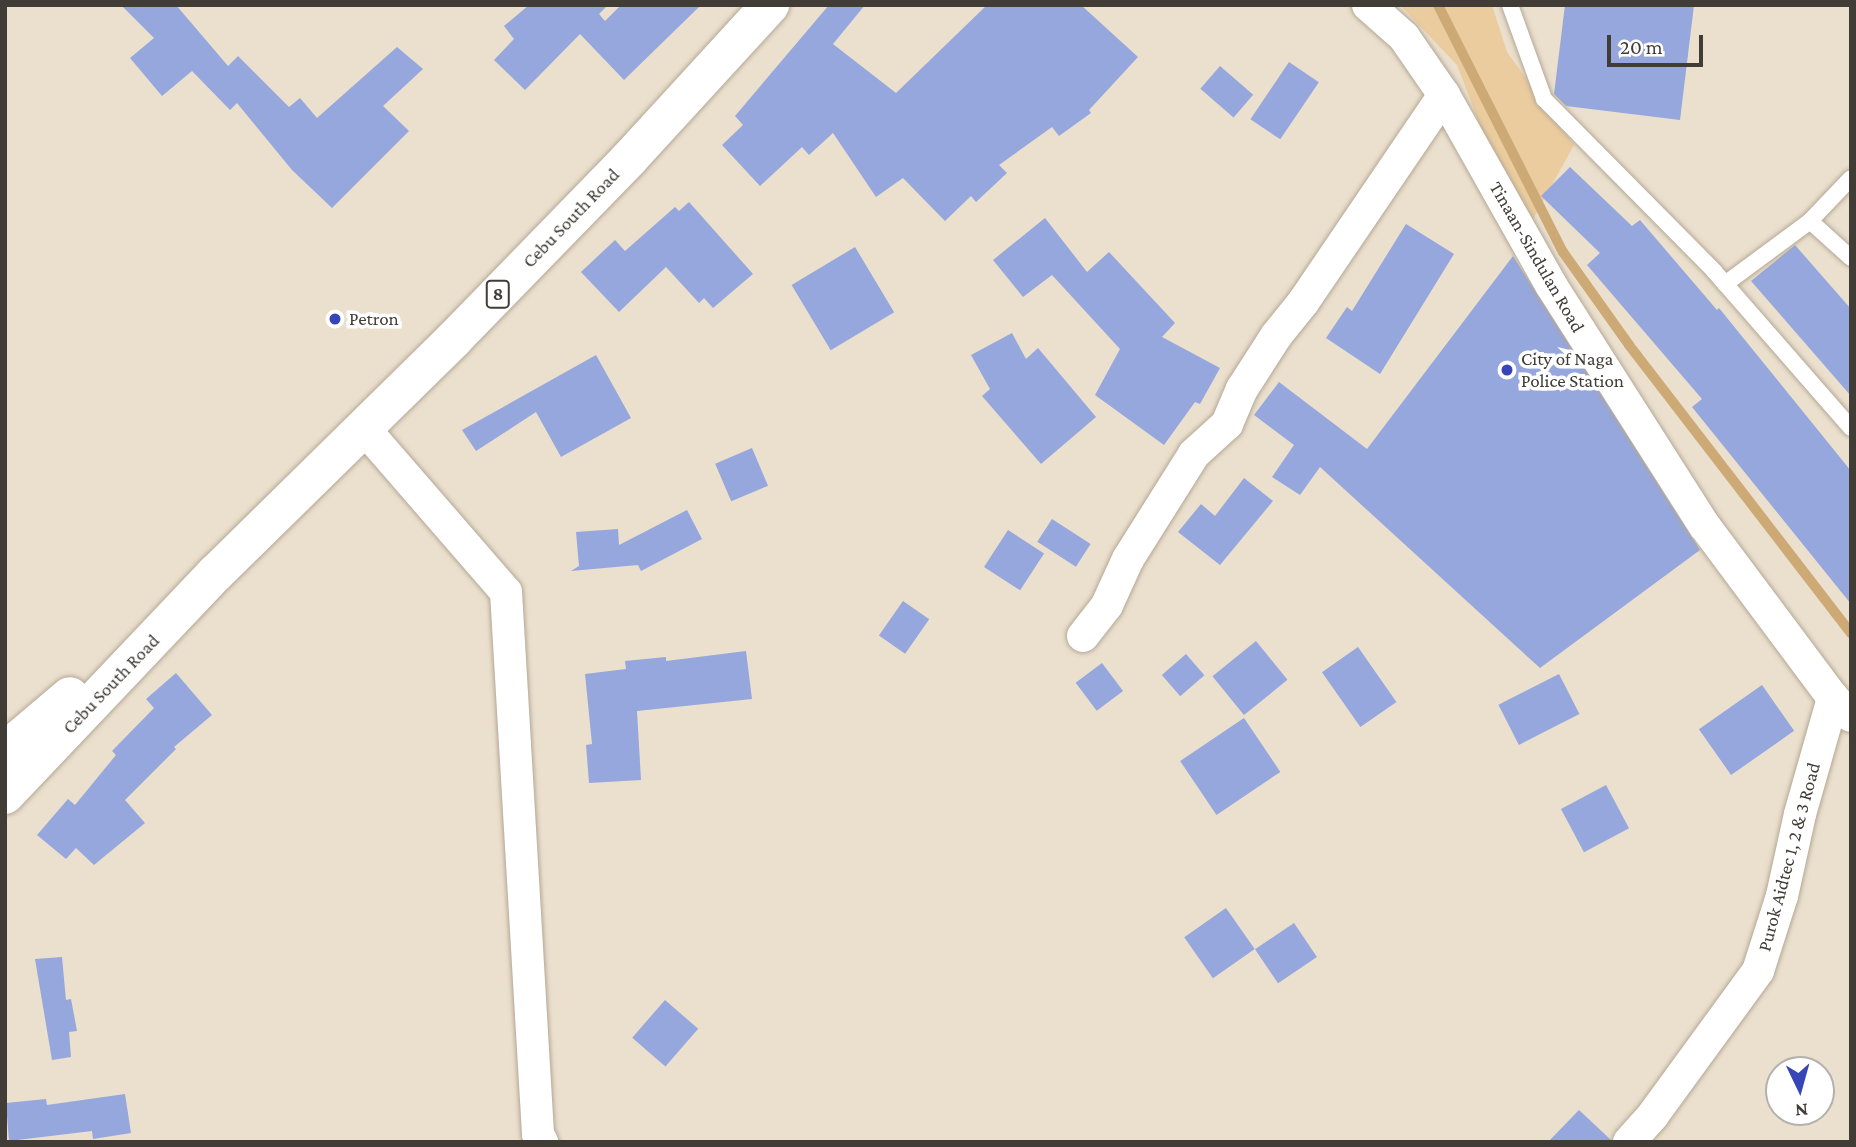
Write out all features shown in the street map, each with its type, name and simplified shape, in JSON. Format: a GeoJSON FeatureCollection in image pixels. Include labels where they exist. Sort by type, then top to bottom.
{"type":"FeatureCollection","features":[{"type":"Feature","properties":{"kind":"highway","name":"Cebu South Road"},"geometry":{"type":"LineString","coordinates":[[5,795],[216,573],[619,169],[770,5]]}},
{"type":"Feature","properties":{"kind":"highway","name":"Cebu South Road"},"geometry":{"type":"LineString","coordinates":[[5,751],[216,573]]}},
{"type":"Feature","properties":{"kind":"street","name":"Tinaan-Sindulan Road"},"geometry":{"type":"LineString","coordinates":[[1368,5],[1404,37],[1444,95],[1551,285],[1689,502],[1842,707]]}},
{"type":"Feature","properties":{"kind":"street"},"geometry":{"type":"LineString","coordinates":[[1083,636],[1107,605],[1128,559],[1173,485],[1194,454],[1227,424],[1242,389],[1276,336],[1304,301],[1444,95]]}},
{"type":"Feature","properties":{"kind":"street"},"geometry":{"type":"LineString","coordinates":[[363,427],[506,592],[538,1134],[542,1142]]}},
{"type":"Feature","properties":{"kind":"street","name":"Purok Aidtec 1, 2 & 3 Road"},"geometry":{"type":"LineString","coordinates":[[1629,1142],[1653,1115],[1758,971],[1783,896],[1800,814],[1842,707]]}},
{"type":"Feature","properties":{"kind":"lane"},"geometry":{"type":"LineString","coordinates":[[1510,5],[1544,99],[1725,284],[1851,428]]}},
{"type":"Feature","properties":{"kind":"lane"},"geometry":{"type":"LineString","coordinates":[[1725,284],[1810,220],[1851,178]]}},
{"type":"Feature","properties":{"kind":"lane"},"geometry":{"type":"LineString","coordinates":[[1810,220],[1851,258]]}},
{"type":"Feature","properties":{"kind":"shaded area"},"geometry":{"type":"Polygon","coordinates":[[[1400,5],[1492,5],[1507,52],[1574,145],[1532,221],[1486,141],[1457,65],[1400,5]]]}},
{"type":"Feature","properties":{"kind":"building"},"geometry":{"type":"Polygon","coordinates":[[[121,5],[176,5],[228,66],[238,56],[289,107],[300,98],[317,118],[397,47],[423,69],[383,106],[409,131],[332,208],[292,170],[237,103],[230,110],[192,71],[162,96],[130,58],[154,38],[121,5]]]}},
{"type":"Feature","properties":{"kind":"building"},"geometry":{"type":"Polygon","coordinates":[[[529,5],[608,5],[599,14],[605,21],[621,5],[701,5],[624,80],[580,34],[525,90],[494,60],[514,39],[504,26],[529,5]]]}},
{"type":"Feature","properties":{"kind":"building"},"geometry":{"type":"Polygon","coordinates":[[[829,5],[865,5],[833,44],[896,93],[987,5],[1081,5],[1138,57],[1089,110],[1091,113],[1059,136],[1052,127],[999,165],[1007,173],[976,202],[971,196],[945,221],[903,178],[876,197],[833,133],[809,155],[802,147],[760,186],[722,145],[743,125],[735,116],[829,5]]]}},
{"type":"Feature","properties":{"kind":"building"},"geometry":{"type":"Polygon","coordinates":[[[1565,5],[1694,5],[1680,120],[1566,106],[1554,94],[1565,5]]]}},
{"type":"Feature","properties":{"kind":"building"},"geometry":{"type":"Polygon","coordinates":[[[1289,62],[1319,82],[1280,139],[1250,119],[1289,62]]]}},
{"type":"Feature","properties":{"kind":"building"},"geometry":{"type":"Polygon","coordinates":[[[1220,66],[1253,95],[1234,118],[1200,89],[1220,66]]]}},
{"type":"Feature","properties":{"kind":"building"},"geometry":{"type":"Polygon","coordinates":[[[1570,167],[1632,226],[1640,220],[1717,310],[1719,308],[1851,471],[1851,604],[1692,407],[1702,399],[1587,265],[1600,253],[1541,196],[1570,167]]]}},
{"type":"Feature","properties":{"kind":"building"},"geometry":{"type":"Polygon","coordinates":[[[689,202],[753,274],[713,308],[704,298],[699,303],[666,267],[619,312],[581,272],[615,240],[625,251],[675,207],[679,211],[689,202]]]}},
{"type":"Feature","properties":{"kind":"building"},"geometry":{"type":"Polygon","coordinates":[[[1045,218],[1087,272],[1109,252],[1175,323],[1162,337],[1220,368],[1200,404],[1195,402],[1164,445],[1095,395],[1120,349],[1052,275],[1023,297],[993,260],[1045,218]]]}},
{"type":"Feature","properties":{"kind":"building"},"geometry":{"type":"Polygon","coordinates":[[[1406,224],[1454,254],[1380,374],[1326,338],[1347,307],[1352,311],[1406,224]]]}},
{"type":"Feature","properties":{"kind":"building"},"geometry":{"type":"Polygon","coordinates":[[[1795,245],[1851,309],[1851,396],[1751,281],[1795,245]]]}},
{"type":"Feature","properties":{"kind":"building"},"geometry":{"type":"Polygon","coordinates":[[[855,247],[894,312],[831,350],[792,285],[855,247]]]}},
{"type":"Feature","properties":{"kind":"building","name":"City of Naga Police Station"},"geometry":{"type":"Polygon","coordinates":[[[1513,256],[1700,550],[1540,668],[1320,467],[1300,495],[1272,477],[1294,445],[1254,415],[1279,382],[1367,449],[1513,256]]]}},
{"type":"Feature","properties":{"kind":"building"},"geometry":{"type":"Polygon","coordinates":[[[1012,333],[1026,359],[1038,348],[1096,417],[1041,464],[982,396],[990,389],[971,355],[1012,333]]]}},
{"type":"Feature","properties":{"kind":"building"},"geometry":{"type":"Polygon","coordinates":[[[596,355],[631,418],[561,457],[536,412],[476,451],[462,430],[596,355]]]}},
{"type":"Feature","properties":{"kind":"building"},"geometry":{"type":"Polygon","coordinates":[[[752,448],[768,486],[731,501],[715,464],[752,448]]]}},
{"type":"Feature","properties":{"kind":"building"},"geometry":{"type":"Polygon","coordinates":[[[1244,478],[1273,501],[1220,565],[1178,532],[1201,504],[1215,516],[1244,478]]]}},
{"type":"Feature","properties":{"kind":"building"},"geometry":{"type":"Polygon","coordinates":[[[687,510],[702,539],[641,571],[638,565],[571,571],[579,566],[576,532],[618,529],[619,545],[687,510]]]}},
{"type":"Feature","properties":{"kind":"building"},"geometry":{"type":"Polygon","coordinates":[[[1052,519],[1091,544],[1076,567],[1037,542],[1052,519]]]}},
{"type":"Feature","properties":{"kind":"building"},"geometry":{"type":"Polygon","coordinates":[[[1008,530],[1044,553],[1020,590],[984,567],[1008,530]]]}},
{"type":"Feature","properties":{"kind":"building"},"geometry":{"type":"Polygon","coordinates":[[[903,601],[929,619],[905,654],[879,635],[903,601]]]}},
{"type":"Feature","properties":{"kind":"building"},"geometry":{"type":"Polygon","coordinates":[[[1256,641],[1287,680],[1244,715],[1212,676],[1256,641]]]}},
{"type":"Feature","properties":{"kind":"building"},"geometry":{"type":"Polygon","coordinates":[[[1358,647],[1396,702],[1360,727],[1322,672],[1358,647]]]}},
{"type":"Feature","properties":{"kind":"building"},"geometry":{"type":"Polygon","coordinates":[[[746,651],[752,699],[637,711],[641,780],[589,783],[586,745],[592,744],[585,674],[626,669],[625,661],[666,657],[666,661],[746,651]]]}},
{"type":"Feature","properties":{"kind":"building"},"geometry":{"type":"Polygon","coordinates":[[[1186,654],[1204,675],[1180,696],[1162,675],[1186,654]]]}},
{"type":"Feature","properties":{"kind":"building"},"geometry":{"type":"Polygon","coordinates":[[[1102,663],[1123,691],[1097,711],[1076,683],[1102,663]]]}},
{"type":"Feature","properties":{"kind":"building"},"geometry":{"type":"Polygon","coordinates":[[[176,673],[212,715],[174,747],[176,749],[125,800],[145,823],[94,865],[76,848],[66,859],[37,835],[68,799],[75,805],[116,755],[112,751],[154,708],[146,699],[176,673]]]}},
{"type":"Feature","properties":{"kind":"building"},"geometry":{"type":"Polygon","coordinates":[[[1559,674],[1579,714],[1519,745],[1498,705],[1559,674]]]}},
{"type":"Feature","properties":{"kind":"building"},"geometry":{"type":"Polygon","coordinates":[[[1762,685],[1794,731],[1731,775],[1699,729],[1762,685]]]}},
{"type":"Feature","properties":{"kind":"building"},"geometry":{"type":"Polygon","coordinates":[[[1244,718],[1280,772],[1217,815],[1180,761],[1244,718]]]}},
{"type":"Feature","properties":{"kind":"building"},"geometry":{"type":"Polygon","coordinates":[[[1606,785],[1629,828],[1584,852],[1561,809],[1606,785]]]}},
{"type":"Feature","properties":{"kind":"building"},"geometry":{"type":"Polygon","coordinates":[[[1226,908],[1255,949],[1213,978],[1184,937],[1226,908]]]}},
{"type":"Feature","properties":{"kind":"building"},"geometry":{"type":"Polygon","coordinates":[[[1294,923],[1317,957],[1278,983],[1255,949],[1294,923]]]}},
{"type":"Feature","properties":{"kind":"building"},"geometry":{"type":"Polygon","coordinates":[[[62,957],[66,1000],[71,999],[77,1031],[69,1032],[71,1057],[52,1060],[35,959],[62,957]]]}},
{"type":"Feature","properties":{"kind":"building"},"geometry":{"type":"Polygon","coordinates":[[[665,1000],[698,1029],[665,1067],[632,1038],[665,1000]]]}},
{"type":"Feature","properties":{"kind":"building"},"geometry":{"type":"Polygon","coordinates":[[[125,1094],[131,1133],[93,1139],[92,1131],[9,1141],[6,1103],[46,1099],[47,1105],[125,1094]]]}},
{"type":"Feature","properties":{"kind":"building"},"geometry":{"type":"Polygon","coordinates":[[[1579,1110],[1611,1140],[1611,1142],[1548,1142],[1579,1110]]]}},
{"type":"Feature","properties":{"kind":"waterway"},"geometry":{"type":"LineString","coordinates":[[1438,5],[1563,252],[1629,345],[1851,633]]}},
{"type":"Feature","properties":{"kind":"place","name":"Petron"},"geometry":{"type":"Point","coordinates":[335,319]}},
{"type":"Feature","properties":{"kind":"place","name":"City of Naga Police Station"},"geometry":{"type":"Point","coordinates":[1507,370]}}]}
